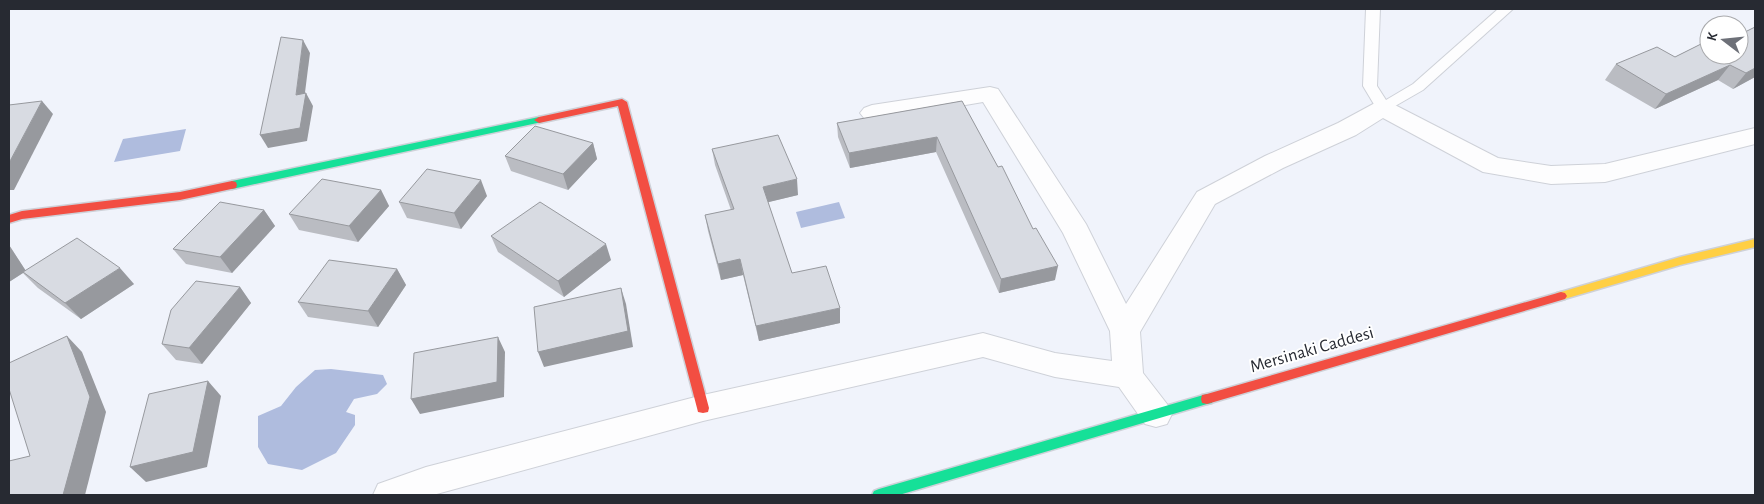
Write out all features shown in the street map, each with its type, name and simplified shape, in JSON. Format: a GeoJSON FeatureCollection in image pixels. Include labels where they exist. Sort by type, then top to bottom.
{"type":"FeatureCollection","features":[{"type":"Feature","properties":{"kind":"street"},"geometry":{"type":"LineString","coordinates":[[872,113],[990,94],[1076,231],[1125,331],[1128,376],[1156,414]]}},
{"type":"Feature","properties":{"kind":"street"},"geometry":{"type":"LineString","coordinates":[[9,219],[22,215],[180,196],[622,102],[704,408]]}},
{"type":"Feature","properties":{"kind":"street"},"geometry":{"type":"LineString","coordinates":[[1125,331],[1206,198],[1274,162],[1347,129],[1383,108],[1492,166],[1551,175],[1605,173],[1755,136]]}},
{"type":"Feature","properties":{"kind":"street","name":"Mersinaki Caddesi"},"geometry":{"type":"LineString","coordinates":[[879,495],[1680,261],[1755,243]]}},
{"type":"Feature","properties":{"kind":"street"},"geometry":{"type":"LineString","coordinates":[[390,495],[426,482],[704,408],[983,345],[1055,366],[1128,376]]}},
{"type":"Feature","properties":{"kind":"lane"},"geometry":{"type":"LineString","coordinates":[[1373,9],[1370,86],[1383,108],[1418,87],[1506,9]]}},
{"type":"Feature","properties":{"kind":"water"},"geometry":{"type":"Polygon","coordinates":[[[186,129],[180,151],[114,162],[123,139],[186,129]]]}},
{"type":"Feature","properties":{"kind":"water"},"geometry":{"type":"Polygon","coordinates":[[[839,202],[845,218],[801,228],[796,212],[839,202]]]}},
{"type":"Feature","properties":{"kind":"water"},"geometry":{"type":"Polygon","coordinates":[[[331,369],[383,375],[387,384],[377,394],[354,399],[346,412],[355,415],[355,425],[336,453],[302,470],[268,464],[258,447],[258,416],[281,406],[296,387],[315,370],[331,369]]]}},
{"type":"Feature","properties":{"kind":"building"},"geometry":{"type":"Polygon","coordinates":[[[1755,27],[1755,68],[1746,73],[1730,65],[1749,65],[1749,30],[1755,27]]]}},
{"type":"Feature","properties":{"kind":"building"},"geometry":{"type":"Polygon","coordinates":[[[281,37],[303,40],[296,95],[306,93],[300,128],[260,135],[281,37]]]}},
{"type":"Feature","properties":{"kind":"building"},"geometry":{"type":"Polygon","coordinates":[[[1699,45],[1699,65],[1730,65],[1666,94],[1616,64],[1657,47],[1675,57],[1699,45]]]}},
{"type":"Feature","properties":{"kind":"building"},"geometry":{"type":"Polygon","coordinates":[[[42,101],[9,163],[9,105],[42,101]]]}},
{"type":"Feature","properties":{"kind":"building"},"geometry":{"type":"Polygon","coordinates":[[[962,101],[998,167],[1002,166],[1033,229],[1036,228],[1058,266],[1001,279],[937,137],[849,153],[837,123],[962,101]]]}},
{"type":"Feature","properties":{"kind":"building"},"geometry":{"type":"Polygon","coordinates":[[[535,126],[593,143],[563,174],[505,156],[535,126]]]}},
{"type":"Feature","properties":{"kind":"building"},"geometry":{"type":"Polygon","coordinates":[[[778,135],[797,179],[763,187],[792,273],[826,266],[840,308],[756,326],[740,259],[718,264],[705,215],[734,209],[712,149],[778,135]]]}},
{"type":"Feature","properties":{"kind":"building"},"geometry":{"type":"Polygon","coordinates":[[[427,169],[481,180],[454,213],[399,202],[427,169]]]}},
{"type":"Feature","properties":{"kind":"building"},"geometry":{"type":"Polygon","coordinates":[[[322,179],[381,190],[349,226],[289,214],[322,179]]]}},
{"type":"Feature","properties":{"kind":"building"},"geometry":{"type":"Polygon","coordinates":[[[220,202],[264,210],[220,257],[173,249],[220,202]]]}},
{"type":"Feature","properties":{"kind":"building"},"geometry":{"type":"Polygon","coordinates":[[[540,202],[606,244],[558,281],[491,236],[540,202]]]}},
{"type":"Feature","properties":{"kind":"building"},"geometry":{"type":"Polygon","coordinates":[[[77,238],[120,268],[65,303],[23,272],[77,238]]]}},
{"type":"Feature","properties":{"kind":"building"},"geometry":{"type":"Polygon","coordinates":[[[329,260],[397,269],[368,311],[298,302],[329,260]]]}},
{"type":"Feature","properties":{"kind":"building"},"geometry":{"type":"Polygon","coordinates":[[[196,281],[240,287],[189,348],[162,344],[171,310],[196,281]]]}},
{"type":"Feature","properties":{"kind":"building"},"geometry":{"type":"Polygon","coordinates":[[[621,288],[628,331],[538,352],[534,307],[621,288]]]}},
{"type":"Feature","properties":{"kind":"building"},"geometry":{"type":"Polygon","coordinates":[[[67,336],[90,397],[63,495],[9,495],[9,461],[30,456],[9,389],[9,363],[67,336]]]}},
{"type":"Feature","properties":{"kind":"building"},"geometry":{"type":"Polygon","coordinates":[[[498,337],[497,382],[411,399],[414,353],[498,337]]]}},
{"type":"Feature","properties":{"kind":"building"},"geometry":{"type":"Polygon","coordinates":[[[208,381],[193,452],[130,467],[149,394],[208,381]]]}},
{"type":"Feature","properties":{"kind":"traffic: fast"},"geometry":{"type":"LineString","coordinates":[[232,185],[539,120]]}},
{"type":"Feature","properties":{"kind":"traffic: fast"},"geometry":{"type":"LineString","coordinates":[[879,495],[1207,399]]}},
{"type":"Feature","properties":{"kind":"traffic: slow"},"geometry":{"type":"LineString","coordinates":[[1561,296],[1680,261],[1755,243]]}},
{"type":"Feature","properties":{"kind":"traffic: jam"},"geometry":{"type":"LineString","coordinates":[[539,120],[622,102],[703,408]]}},
{"type":"Feature","properties":{"kind":"traffic: jam"},"geometry":{"type":"LineString","coordinates":[[9,219],[22,215],[180,196],[232,185]]}},
{"type":"Feature","properties":{"kind":"traffic: jam"},"geometry":{"type":"LineString","coordinates":[[1207,399],[1561,296]]}}]}
